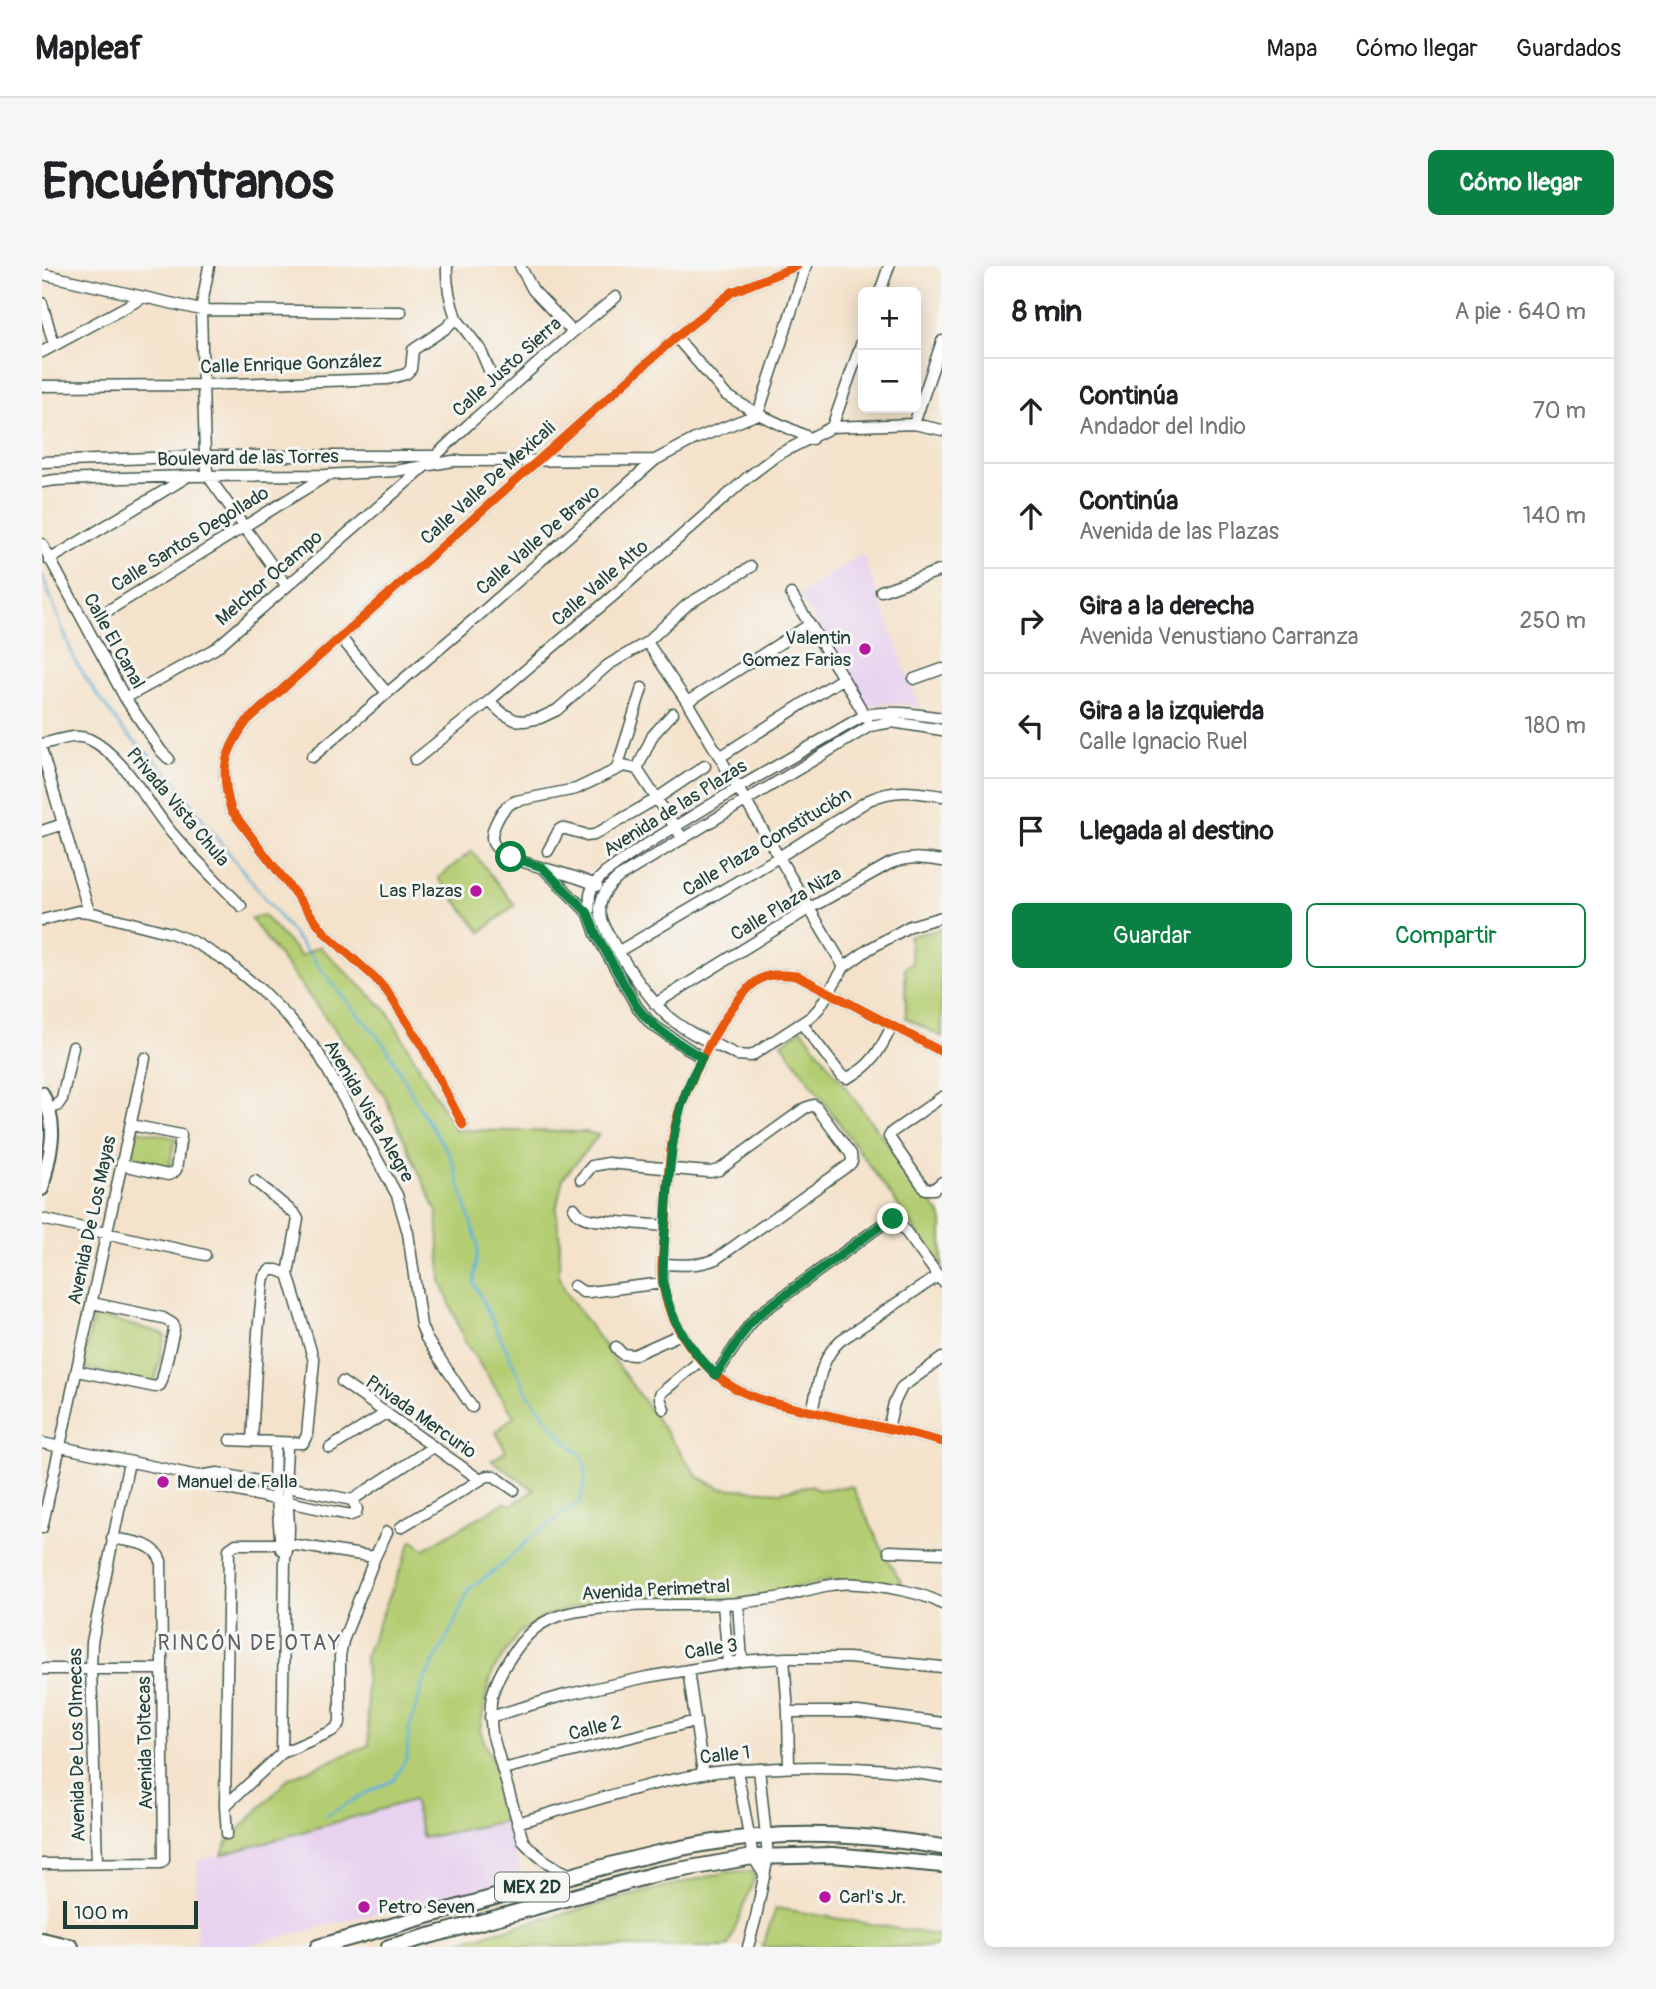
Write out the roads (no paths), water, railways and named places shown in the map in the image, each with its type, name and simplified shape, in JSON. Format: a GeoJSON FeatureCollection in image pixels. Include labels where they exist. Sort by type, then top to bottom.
{"type":"FeatureCollection","features":[{"type":"Feature","properties":{"kind":"highway","name":"MEX 2D"},"geometry":{"type":"LineString","coordinates":[[318,1947],[572,1875],[716,1841],[767,1836],[863,1838],[942,1847]]}},
{"type":"Feature","properties":{"kind":"highway","name":"MEX 2D"},"geometry":{"type":"LineString","coordinates":[[389,1947],[656,1874],[753,1857],[832,1855],[942,1866]]}},
{"type":"Feature","properties":{"kind":"highway"},"geometry":{"type":"LineString","coordinates":[[368,1947],[372,1940],[371,1932]]}},
{"type":"Feature","properties":{"kind":"highway"},"geometry":{"type":"LineString","coordinates":[[42,1940],[71,1947]]}},
{"type":"Feature","properties":{"kind":"main road"},"geometry":{"type":"LineString","coordinates":[[42,1093],[52,1117],[52,1139],[42,1188]]}},
{"type":"Feature","properties":{"kind":"street"},"geometry":{"type":"LineString","coordinates":[[209,266],[201,310],[202,385],[208,476],[286,585]]}},
{"type":"Feature","properties":{"kind":"street"},"geometry":{"type":"LineString","coordinates":[[447,266],[451,306],[456,318],[480,349],[489,370]]}},
{"type":"Feature","properties":{"kind":"street"},"geometry":{"type":"LineString","coordinates":[[520,266],[533,290],[573,332]]}},
{"type":"Feature","properties":{"kind":"street","name":"Calle Valle De Mexicali"},"geometry":{"type":"LineString","coordinates":[[463,1125],[421,1044],[389,994],[325,933],[231,810],[225,788],[225,770],[232,741],[247,721],[676,337],[732,292],[797,266]]}},
{"type":"Feature","properties":{"kind":"street"},"geometry":{"type":"LineString","coordinates":[[758,414],[806,266]]}},
{"type":"Feature","properties":{"kind":"street"},"geometry":{"type":"LineString","coordinates":[[882,287],[889,266]]}},
{"type":"Feature","properties":{"kind":"street"},"geometry":{"type":"LineString","coordinates":[[42,274],[201,310],[401,312]]}},
{"type":"Feature","properties":{"kind":"street"},"geometry":{"type":"LineString","coordinates":[[42,352],[144,297]]}},
{"type":"Feature","properties":{"kind":"street","name":"Calle Justo Sierra"},"geometry":{"type":"LineString","coordinates":[[424,467],[573,332],[616,297]]}},
{"type":"Feature","properties":{"kind":"street"},"geometry":{"type":"LineString","coordinates":[[42,303],[54,345]]}},
{"type":"Feature","properties":{"kind":"street","name":"Calle Enrique González"},"geometry":{"type":"LineString","coordinates":[[42,386],[202,385],[388,379],[406,374],[411,369],[413,350],[456,318]]}},
{"type":"Feature","properties":{"kind":"street"},"geometry":{"type":"LineString","coordinates":[[676,337],[726,395],[758,414],[812,439]]}},
{"type":"Feature","properties":{"kind":"street"},"geometry":{"type":"LineString","coordinates":[[914,424],[942,341]]}},
{"type":"Feature","properties":{"kind":"street"},"geometry":{"type":"LineString","coordinates":[[859,350],[832,427],[914,424],[941,429]]}},
{"type":"Feature","properties":{"kind":"street","name":"Calle Valle De Bravo"},"geometry":{"type":"LineString","coordinates":[[312,757],[655,460],[695,439],[758,414]]}},
{"type":"Feature","properties":{"kind":"street","name":"Calle Valle Alto"},"geometry":{"type":"LineString","coordinates":[[415,760],[489,701],[764,464],[832,427]]}},
{"type":"Feature","properties":{"kind":"street","name":"Boulevard de las Torres"},"geometry":{"type":"LineString","coordinates":[[42,461],[205,456],[435,456],[453,461]]}},
{"type":"Feature","properties":{"kind":"street","name":"Boulevard de las Torres"},"geometry":{"type":"LineString","coordinates":[[42,482],[190,476],[326,475],[395,471],[453,461],[655,460]]}},
{"type":"Feature","properties":{"kind":"street","name":"Melchor Ocampo"},"geometry":{"type":"LineString","coordinates":[[125,698],[216,648],[424,467]]}},
{"type":"Feature","properties":{"kind":"street","name":"Calle Santos Degollado"},"geometry":{"type":"LineString","coordinates":[[109,610],[326,475]]}},
{"type":"Feature","properties":{"kind":"street"},"geometry":{"type":"LineString","coordinates":[[49,560],[190,476]]}},
{"type":"Feature","properties":{"kind":"street","name":"Calle El Canal"},"geometry":{"type":"LineString","coordinates":[[42,544],[125,698],[169,759]]}},
{"type":"Feature","properties":{"kind":"street"},"geometry":{"type":"LineString","coordinates":[[489,701],[502,713],[516,720],[540,718],[567,703],[608,665],[647,642],[688,604],[751,567]]}},
{"type":"Feature","properties":{"kind":"street"},"geometry":{"type":"LineString","coordinates":[[881,591],[942,570]]}},
{"type":"Feature","properties":{"kind":"street"},"geometry":{"type":"LineString","coordinates":[[791,594],[870,726]]}},
{"type":"Feature","properties":{"kind":"street"},"geometry":{"type":"LineString","coordinates":[[687,702],[809,625]]}},
{"type":"Feature","properties":{"kind":"street"},"geometry":{"type":"LineString","coordinates":[[341,638],[387,693]]}},
{"type":"Feature","properties":{"kind":"street"},"geometry":{"type":"LineString","coordinates":[[647,642],[687,702],[844,967]]}},
{"type":"Feature","properties":{"kind":"street"},"geometry":{"type":"LineString","coordinates":[[914,679],[942,669]]}},
{"type":"Feature","properties":{"kind":"street"},"geometry":{"type":"LineString","coordinates":[[720,757],[843,678]]}},
{"type":"Feature","properties":{"kind":"street"},"geometry":{"type":"LineString","coordinates":[[617,768],[642,688]]}},
{"type":"Feature","properties":{"kind":"street","name":"Avenida de las Plazas"},"geometry":{"type":"LineString","coordinates":[[588,913],[594,884],[605,873],[737,788],[865,715],[900,712],[942,718]]}},
{"type":"Feature","properties":{"kind":"street"},"geometry":{"type":"LineString","coordinates":[[637,769],[653,735],[673,713]]}},
{"type":"Feature","properties":{"kind":"street","name":"Avenida de las Plazas"},"geometry":{"type":"LineString","coordinates":[[604,892],[619,877],[870,726],[892,722],[942,730]]}},
{"type":"Feature","properties":{"kind":"street","name":"Privada Vista Chula"},"geometry":{"type":"LineString","coordinates":[[42,744],[76,736],[89,739],[103,748],[124,768],[171,831],[242,906]]}},
{"type":"Feature","properties":{"kind":"street"},"geometry":{"type":"LineString","coordinates":[[42,752],[89,912]]}},
{"type":"Feature","properties":{"kind":"street"},"geometry":{"type":"LineString","coordinates":[[683,839],[637,769],[624,766],[588,785],[508,805],[502,811],[492,836],[496,847],[511,857],[594,884],[604,892],[600,905],[601,915],[619,951],[654,1004],[678,1025],[737,1055],[751,1056],[802,1024],[816,1011],[844,967],[869,949],[910,926],[942,917]]}},
{"type":"Feature","properties":{"kind":"street"},"geometry":{"type":"LineString","coordinates":[[548,851],[562,828],[586,836],[594,835],[656,799],[705,766]]}},
{"type":"Feature","properties":{"kind":"street","name":"Calle Plaza Constitución"},"geometry":{"type":"LineString","coordinates":[[619,951],[882,794],[897,791],[942,796]]}},
{"type":"Feature","properties":{"kind":"street"},"geometry":{"type":"LineString","coordinates":[[42,831],[63,824]]}},
{"type":"Feature","properties":{"kind":"street"},"geometry":{"type":"LineString","coordinates":[[583,849],[586,836]]}},
{"type":"Feature","properties":{"kind":"street","name":"Calle Plaza Niza"},"geometry":{"type":"LineString","coordinates":[[654,1004],[810,908],[902,859],[915,857],[942,861]]}},
{"type":"Feature","properties":{"kind":"street"},"geometry":{"type":"LineString","coordinates":[[542,867],[588,913],[596,934],[645,1017],[702,1058]]}},
{"type":"Feature","properties":{"kind":"street","name":"Avenida Vista Alegre"},"geometry":{"type":"LineString","coordinates":[[42,920],[78,911],[89,912],[171,933],[194,942],[226,961],[288,1017],[317,1052],[397,1195],[408,1233],[421,1325],[426,1338],[472,1407]]}},
{"type":"Feature","properties":{"kind":"street"},"geometry":{"type":"LineString","coordinates":[[942,1052],[798,976],[773,975],[762,978],[742,996],[702,1058],[682,1101],[673,1135],[663,1264],[663,1283],[681,1334],[701,1360],[736,1390],[765,1401],[942,1442]]}},
{"type":"Feature","properties":{"kind":"street"},"geometry":{"type":"LineString","coordinates":[[802,1024],[842,1076],[851,1077],[876,1057],[892,1026]]}},
{"type":"Feature","properties":{"kind":"street"},"geometry":{"type":"LineString","coordinates":[[50,1109],[62,1100],[73,1047]]}},
{"type":"Feature","properties":{"kind":"street","name":"Avenida De Los Mayas"},"geometry":{"type":"LineString","coordinates":[[42,1528],[145,1058]]}},
{"type":"Feature","properties":{"kind":"street"},"geometry":{"type":"LineString","coordinates":[[938,1186],[925,1189],[889,1140],[892,1132],[942,1097]]}},
{"type":"Feature","properties":{"kind":"street"},"geometry":{"type":"LineString","coordinates":[[581,1179],[587,1170],[600,1163],[710,1172],[719,1170],[805,1108],[814,1105],[817,1108],[851,1154],[852,1161],[849,1165],[716,1259],[692,1265],[663,1264]]}},
{"type":"Feature","properties":{"kind":"street"},"geometry":{"type":"LineString","coordinates":[[122,1165],[168,1175],[176,1170],[181,1135],[131,1125]]}},
{"type":"Feature","properties":{"kind":"street"},"geometry":{"type":"LineString","coordinates":[[230,1440],[300,1444],[307,1435],[314,1362],[288,1274],[298,1219],[255,1181]]}},
{"type":"Feature","properties":{"kind":"street"},"geometry":{"type":"LineString","coordinates":[[574,1209],[577,1214],[594,1220],[666,1226]]}},
{"type":"Feature","properties":{"kind":"street"},"geometry":{"type":"LineString","coordinates":[[42,1219],[205,1255]]}},
{"type":"Feature","properties":{"kind":"street"},"geometry":{"type":"LineString","coordinates":[[716,1375],[748,1326],[770,1305],[887,1221],[898,1221],[940,1278],[831,1349],[821,1371],[812,1412]]}},
{"type":"Feature","properties":{"kind":"street"},"geometry":{"type":"LineString","coordinates":[[253,1441],[262,1283],[270,1270],[288,1274]]}},
{"type":"Feature","properties":{"kind":"street"},"geometry":{"type":"LineString","coordinates":[[574,1286],[583,1292],[589,1292],[663,1283]]}},
{"type":"Feature","properties":{"kind":"street"},"geometry":{"type":"LineString","coordinates":[[77,1371],[155,1387],[160,1385],[174,1329],[173,1324],[163,1318],[92,1303]]}},
{"type":"Feature","properties":{"kind":"street"},"geometry":{"type":"LineString","coordinates":[[616,1347],[622,1354],[634,1355],[681,1334]]}},
{"type":"Feature","properties":{"kind":"street"},"geometry":{"type":"LineString","coordinates":[[888,1429],[894,1403],[902,1387],[942,1358]]}},
{"type":"Feature","properties":{"kind":"street"},"geometry":{"type":"LineString","coordinates":[[664,1409],[660,1394],[701,1360]]}},
{"type":"Feature","properties":{"kind":"street","name":"Privada Mercurio"},"geometry":{"type":"LineString","coordinates":[[342,1382],[479,1479]]}},
{"type":"Feature","properties":{"kind":"street"},"geometry":{"type":"LineString","coordinates":[[330,1448],[386,1413]]}},
{"type":"Feature","properties":{"kind":"street"},"geometry":{"type":"LineString","coordinates":[[275,1442],[274,1485],[285,1559],[282,1753]]}},
{"type":"Feature","properties":{"kind":"street"},"geometry":{"type":"LineString","coordinates":[[42,1443],[198,1476],[218,1473],[352,1500],[433,1447]]}},
{"type":"Feature","properties":{"kind":"street"},"geometry":{"type":"LineString","coordinates":[[284,1544],[289,1502],[286,1487],[287,1443]]}},
{"type":"Feature","properties":{"kind":"street","name":"Avenida De Los Olmecas"},"geometry":{"type":"LineString","coordinates":[[97,1863],[91,1669],[93,1632],[129,1462]]}},
{"type":"Feature","properties":{"kind":"street"},"geometry":{"type":"LineString","coordinates":[[198,1476],[214,1486],[335,1512],[354,1514],[356,1507],[352,1500]]}},
{"type":"Feature","properties":{"kind":"street"},"geometry":{"type":"LineString","coordinates":[[401,1527],[479,1479],[492,1476],[514,1490]]}},
{"type":"Feature","properties":{"kind":"street"},"geometry":{"type":"LineString","coordinates":[[335,1512],[338,1497]]}},
{"type":"Feature","properties":{"kind":"street"},"geometry":{"type":"LineString","coordinates":[[225,1806],[282,1753],[335,1729],[340,1723],[340,1656],[343,1641],[387,1532]]}},
{"type":"Feature","properties":{"kind":"street","name":"Avenida Toltecas"},"geometry":{"type":"LineString","coordinates":[[97,1863],[161,1863],[164,1857],[161,1561],[158,1553],[142,1544],[112,1538]]}},
{"type":"Feature","properties":{"kind":"street"},"geometry":{"type":"LineString","coordinates":[[227,1835],[225,1806],[228,1552],[231,1546],[284,1544],[375,1557]]}},
{"type":"Feature","properties":{"kind":"street"},"geometry":{"type":"LineString","coordinates":[[889,1551],[942,1553]]}},
{"type":"Feature","properties":{"kind":"street","name":"Avenida Perimetral"},"geometry":{"type":"LineString","coordinates":[[572,1875],[547,1863],[523,1841],[492,1733],[490,1717],[492,1698],[505,1667],[528,1635],[541,1624],[577,1610],[628,1605],[738,1603],[851,1584],[910,1593],[942,1604]]}},
{"type":"Feature","properties":{"kind":"street"},"geometry":{"type":"LineString","coordinates":[[738,1603],[741,1661]]}},
{"type":"Feature","properties":{"kind":"street"},"geometry":{"type":"LineString","coordinates":[[723,1604],[728,1662]]}},
{"type":"Feature","properties":{"kind":"street"},"geometry":{"type":"LineString","coordinates":[[784,1658],[789,1767]]}},
{"type":"Feature","properties":{"kind":"street","name":"Calle 3"},"geometry":{"type":"LineString","coordinates":[[490,1717],[565,1695],[647,1676],[728,1662],[784,1658],[848,1658],[942,1667]]}},
{"type":"Feature","properties":{"kind":"street"},"geometry":{"type":"LineString","coordinates":[[42,1669],[161,1669]]}},
{"type":"Feature","properties":{"kind":"street"},"geometry":{"type":"LineString","coordinates":[[688,1670],[703,1773]]}},
{"type":"Feature","properties":{"kind":"street"},"geometry":{"type":"LineString","coordinates":[[788,1712],[858,1712],[942,1723]]}},
{"type":"Feature","properties":{"kind":"street","name":"Calle 2"},"geometry":{"type":"LineString","coordinates":[[503,1769],[696,1721]]}},
{"type":"Feature","properties":{"kind":"street","name":"Calle 1"},"geometry":{"type":"LineString","coordinates":[[517,1823],[703,1773],[819,1766],[942,1777]]}},
{"type":"Feature","properties":{"kind":"street"},"geometry":{"type":"LineString","coordinates":[[747,1947],[755,1924],[768,1856],[759,1769]]}},
{"type":"Feature","properties":{"kind":"street"},"geometry":{"type":"LineString","coordinates":[[737,1770],[753,1857],[765,1876]]}},
{"type":"Feature","properties":{"kind":"street"},"geometry":{"type":"LineString","coordinates":[[42,1864],[97,1863]]}},
{"type":"Feature","properties":{"kind":"waterway"},"geometry":{"type":"LineString","coordinates":[[42,575],[75,661],[123,730],[171,776],[344,998],[385,1045],[451,1157],[478,1245],[474,1283],[528,1394],[562,1437],[583,1457],[586,1475],[580,1502],[531,1537],[500,1567],[469,1589],[424,1681],[409,1729],[407,1757],[394,1780],[326,1816]]}},
{"type":"Feature","properties":{"kind":"place","name":"Valentin Gomez Farias"},"geometry":{"type":"Point","coordinates":[865,649]}},
{"type":"Feature","properties":{"kind":"place","name":"Las Plazas"},"geometry":{"type":"Point","coordinates":[476,891]}},
{"type":"Feature","properties":{"kind":"place","name":"Manuel de Falla"},"geometry":{"type":"Point","coordinates":[163,1482]}},
{"type":"Feature","properties":{"kind":"place","name":"Carl's Jr."},"geometry":{"type":"Point","coordinates":[825,1897]}},
{"type":"Feature","properties":{"kind":"place","name":"Petro Seven"},"geometry":{"type":"Point","coordinates":[364,1907]}},
{"type":"Feature","properties":{"kind":"district","name":"RINCÓN DE OTAY"},"geometry":{"type":"Point","coordinates":[250,1643]}}]}
